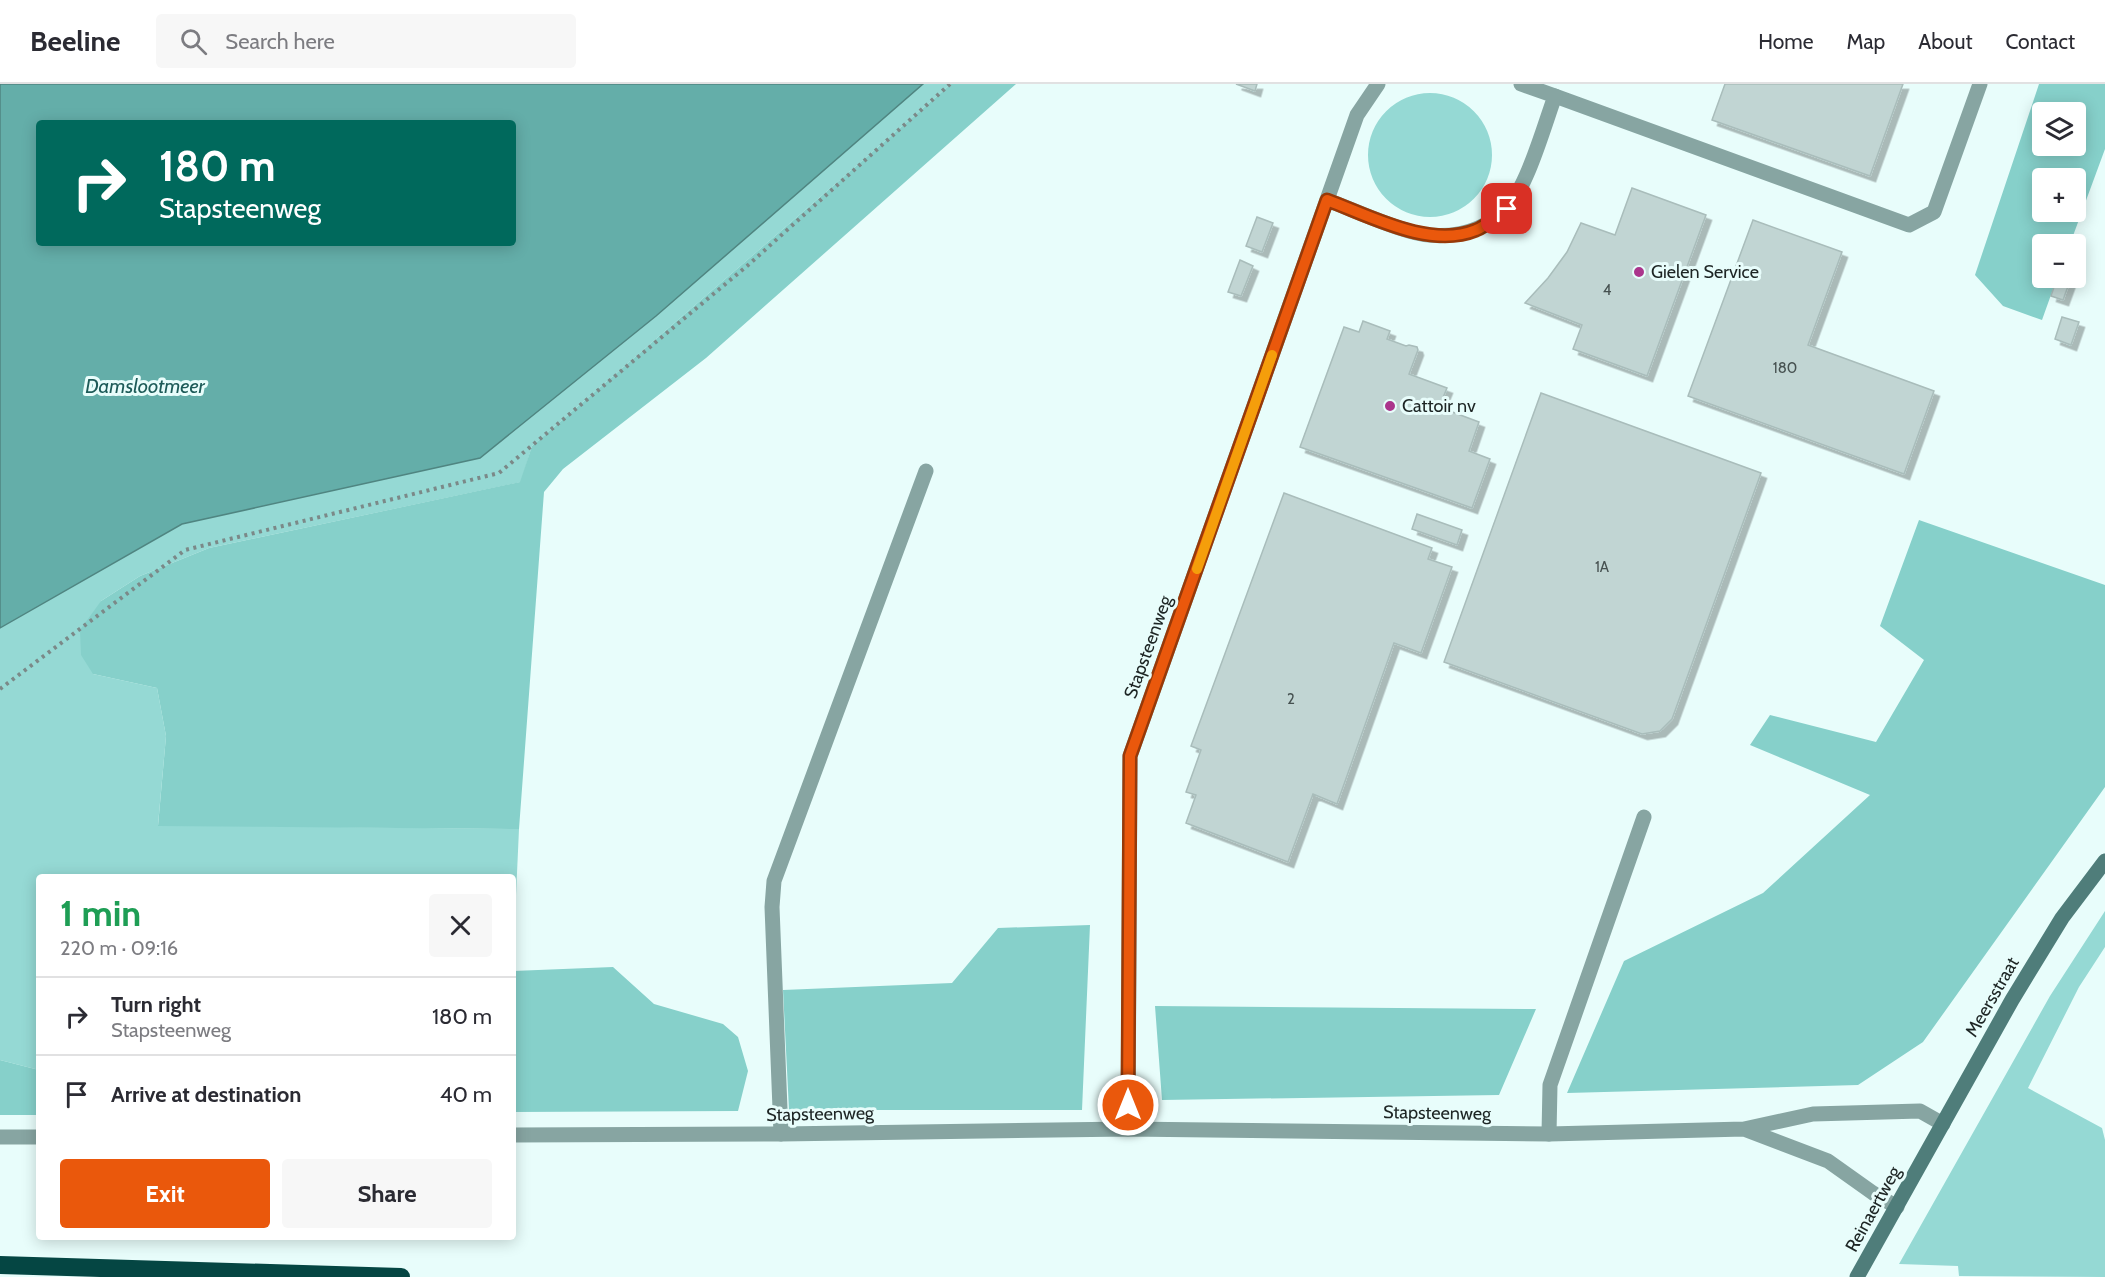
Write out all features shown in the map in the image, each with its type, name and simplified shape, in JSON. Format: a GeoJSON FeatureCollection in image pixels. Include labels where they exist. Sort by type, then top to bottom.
{"type":"FeatureCollection","features":[{"type":"Feature","properties":{"kind":"highway"},"geometry":{"type":"LineString","coordinates":[[0,1265],[401,1277]]}},
{"type":"Feature","properties":{"kind":"main road","name":"Meersstraat"},"geometry":{"type":"LineString","coordinates":[[1923,1160],[2012,1000],[2056,928],[2105,861]]}},
{"type":"Feature","properties":{"kind":"main road","name":"Reinaertweg"},"geometry":{"type":"LineString","coordinates":[[1857,1277],[1923,1160]]}},
{"type":"Feature","properties":{"kind":"street","name":"Stapsteenweg"},"geometry":{"type":"LineString","coordinates":[[1128,1129],[1130,756],[1358,115],[1378,84]]}},
{"type":"Feature","properties":{"kind":"street"},"geometry":{"type":"LineString","coordinates":[[1521,84],[1909,225],[1934,212],[1980,84]]}},
{"type":"Feature","properties":{"kind":"street"},"geometry":{"type":"LineString","coordinates":[[1327,200],[1410,231],[1447,237],[1477,230],[1507,209],[1526,177],[1555,96]]}},
{"type":"Feature","properties":{"kind":"street"},"geometry":{"type":"LineString","coordinates":[[781,1134],[772,907],[774,881],[926,471]]}},
{"type":"Feature","properties":{"kind":"street"},"geometry":{"type":"LineString","coordinates":[[1549,1134],[1550,1085],[1644,817]]}},
{"type":"Feature","properties":{"kind":"street","name":"Stapsteenweg"},"geometry":{"type":"LineString","coordinates":[[516,1135],[1128,1129],[1549,1134],[1744,1129],[1813,1114],[1908,1111],[1920,1111],[1943,1124]]}},
{"type":"Feature","properties":{"kind":"street","name":"Stapsteenweg"},"geometry":{"type":"LineString","coordinates":[[1744,1129],[1828,1161],[1897,1207]]}},
{"type":"Feature","properties":{"kind":"street"},"geometry":{"type":"LineString","coordinates":[[0,1137],[36,1137]]}},
{"type":"Feature","properties":{"kind":"path"},"geometry":{"type":"LineString","coordinates":[[0,689],[184,550],[499,472],[747,266],[950,84]]}},
{"type":"Feature","properties":{"kind":"shaded area"},"geometry":{"type":"Polygon","coordinates":[[[923,84],[951,84],[532,446],[521,482],[209,548],[140,576],[101,601],[93,674],[157,688],[166,736],[158,825],[519,829],[516,895],[516,874],[36,874],[36,1069],[0,1060],[0,628],[182,524],[480,458],[656,316],[923,84]]]}},
{"type":"Feature","properties":{"kind":"shaded area"},"geometry":{"type":"Polygon","coordinates":[[[951,84],[1016,84],[706,358],[563,469],[544,492],[519,829],[158,826],[166,736],[157,688],[93,674],[81,655],[80,630],[101,601],[140,576],[209,548],[520,482],[532,446],[951,84]]]}},
{"type":"Feature","properties":{"kind":"shaded area"},"geometry":{"type":"Polygon","coordinates":[[[2039,84],[2105,84],[2105,149],[2086,201],[2086,168],[2032,168],[2032,222],[2078,222],[2074,234],[2032,234],[2032,288],[2053,288],[2042,320],[2003,306],[1975,275],[2032,105],[2032,156],[2086,156],[2086,102],[2033,102],[2039,84]]]}},
{"type":"Feature","properties":{"kind":"shaded area"},"geometry":{"type":"Polygon","coordinates":[[[1430,93],[1454,98],[1474,111],[1487,131],[1492,155],[1487,179],[1474,199],[1454,212],[1430,217],[1406,212],[1386,199],[1373,179],[1368,155],[1373,131],[1386,111],[1406,98],[1430,93]]]}},
{"type":"Feature","properties":{"kind":"shaded area"},"geometry":{"type":"Polygon","coordinates":[[[1919,520],[2105,585],[2105,787],[1923,1042],[1858,1085],[1567,1093],[1624,961],[1763,893],[1870,795],[1750,745],[1770,715],[1876,742],[1924,660],[1880,626],[1919,520]]]}},
{"type":"Feature","properties":{"kind":"shaded area"},"geometry":{"type":"Polygon","coordinates":[[[2105,911],[2105,947],[2079,987],[2028,1088],[2102,1128],[2105,1140],[2105,1277],[1959,1276],[1958,1266],[1899,1264],[2050,996],[2105,911]]]}},
{"type":"Feature","properties":{"kind":"shaded area"},"geometry":{"type":"Polygon","coordinates":[[[1090,925],[1082,1110],[789,1110],[783,990],[952,983],[998,928],[1090,925]]]}},
{"type":"Feature","properties":{"kind":"shaded area"},"geometry":{"type":"Polygon","coordinates":[[[613,967],[654,1004],[723,1024],[738,1037],[748,1071],[738,1111],[516,1112],[516,971],[613,967]]]}},
{"type":"Feature","properties":{"kind":"shaded area"},"geometry":{"type":"Polygon","coordinates":[[[1155,1006],[1536,1009],[1499,1095],[1162,1100],[1155,1006]]]}},
{"type":"Feature","properties":{"kind":"shaded area"},"geometry":{"type":"Polygon","coordinates":[[[0,1060],[36,1069],[36,1115],[0,1115],[0,1060]]]}},
{"type":"Feature","properties":{"kind":"water","name":"Damslootmeer"},"geometry":{"type":"Polygon","coordinates":[[[0,84],[923,84],[656,316],[480,458],[182,524],[0,628],[0,84]]]}},
{"type":"Feature","properties":{"kind":"building"},"geometry":{"type":"Polygon","coordinates":[[[1236,84],[1257,84],[1255,91],[1236,84]]]}},
{"type":"Feature","properties":{"kind":"building"},"geometry":{"type":"Polygon","coordinates":[[[1725,84],[1903,84],[1870,176],[1712,120],[1725,84]]]}},
{"type":"Feature","properties":{"kind":"building"},"geometry":{"type":"Polygon","coordinates":[[[1632,188],[1706,215],[1647,376],[1573,349],[1582,325],[1525,303],[1548,278],[1567,252],[1581,223],[1615,235],[1632,188]]]}},
{"type":"Feature","properties":{"kind":"building"},"geometry":{"type":"Polygon","coordinates":[[[1257,217],[1273,223],[1262,252],[1246,246],[1257,217]]]}},
{"type":"Feature","properties":{"kind":"building"},"geometry":{"type":"Polygon","coordinates":[[[1753,220],[1842,252],[1808,345],[1934,391],[1904,474],[1688,396],[1753,220]]]}},
{"type":"Feature","properties":{"kind":"building"},"geometry":{"type":"Polygon","coordinates":[[[1240,260],[1253,266],[1241,296],[1228,292],[1240,260]]]}},
{"type":"Feature","properties":{"kind":"building"},"geometry":{"type":"Polygon","coordinates":[[[2054,288],[2067,288],[2063,300],[2051,296],[2054,288]]]}},
{"type":"Feature","properties":{"kind":"building"},"geometry":{"type":"Polygon","coordinates":[[[2062,317],[2079,322],[2071,345],[2055,339],[2062,317]]]}},
{"type":"Feature","properties":{"kind":"building"},"geometry":{"type":"Polygon","coordinates":[[[1363,321],[1390,331],[1387,339],[1406,346],[1417,347],[1418,350],[1409,374],[1447,388],[1439,407],[1479,422],[1469,451],[1490,459],[1472,508],[1300,447],[1344,327],[1359,332],[1363,321]]]}},
{"type":"Feature","properties":{"kind":"building"},"geometry":{"type":"Polygon","coordinates":[[[1541,393],[1761,473],[1672,719],[1660,731],[1642,734],[1444,662],[1541,393]]]}},
{"type":"Feature","properties":{"kind":"building"},"geometry":{"type":"Polygon","coordinates":[[[1284,493],[1432,548],[1428,559],[1452,567],[1421,653],[1394,643],[1337,804],[1313,794],[1288,862],[1186,823],[1196,795],[1186,792],[1201,750],[1191,746],[1284,493]]]}},
{"type":"Feature","properties":{"kind":"building"},"geometry":{"type":"Polygon","coordinates":[[[1417,514],[1462,530],[1457,545],[1412,529],[1417,514]]]}},
{"type":"Feature","properties":{"kind":"slow traffic"},"geometry":{"type":"LineString","coordinates":[[1197,569],[1272,355]]}},
{"type":"Feature","properties":{"kind":"place","name":"Gielen Service"},"geometry":{"type":"Point","coordinates":[1639,272]}},
{"type":"Feature","properties":{"kind":"place","name":"Cattoir nv"},"geometry":{"type":"Point","coordinates":[1390,406]}},
{"type":"Feature","properties":{"kind":"route"},"geometry":{"type":"LineString","coordinates":[[1128,1105],[1130,756],[1327,200],[1410,231],[1447,237],[1477,230],[1507,209]]}}]}
